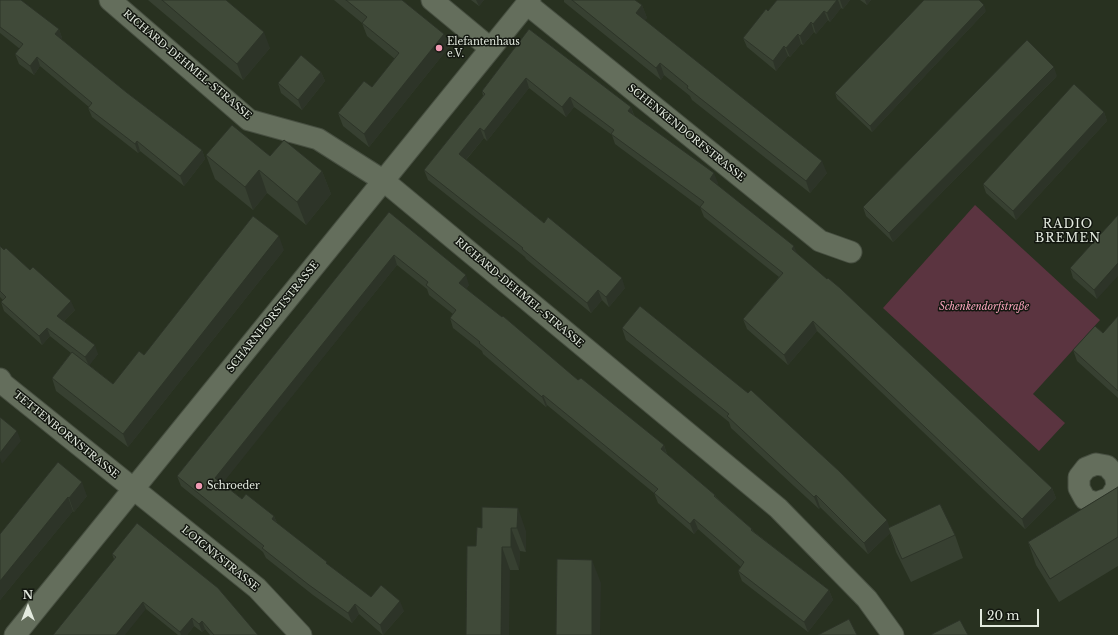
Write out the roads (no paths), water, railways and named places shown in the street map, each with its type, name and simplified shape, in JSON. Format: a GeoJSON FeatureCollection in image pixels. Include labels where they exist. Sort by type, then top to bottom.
{"type":"FeatureCollection","features":[{"type":"Feature","properties":{"kind":"street","name":"RICHARD-DEHMEL-STRASSE"},"geometry":{"type":"LineString","coordinates":[[110,0],[249,120],[318,139],[384,181],[778,508],[867,599],[893,635]]}},
{"type":"Feature","properties":{"kind":"street"},"geometry":{"type":"LineString","coordinates":[[432,0],[490,48]]}},
{"type":"Feature","properties":{"kind":"street","name":"SCHARNHORSTSTRASSE"},"geometry":{"type":"LineString","coordinates":[[16,635],[490,48],[529,2]]}},
{"type":"Feature","properties":{"kind":"street","name":"SCHENKENDORFSTRASSE"},"geometry":{"type":"LineString","coordinates":[[529,2],[808,232],[820,241],[851,252]]}},
{"type":"Feature","properties":{"kind":"street","name":"TETTENBORNSTRASSE"},"geometry":{"type":"LineString","coordinates":[[0,379],[3,384],[134,489]]}},
{"type":"Feature","properties":{"kind":"street","name":"LOIGNYSTRASSE"},"geometry":{"type":"LineString","coordinates":[[134,489],[257,588],[301,635]]}},
{"type":"Feature","properties":{"kind":"place","name":"Elefantenhaus e.V."},"geometry":{"type":"Point","coordinates":[439,48]}},
{"type":"Feature","properties":{"kind":"place","name":"Schroeder"},"geometry":{"type":"Point","coordinates":[199,486]}},
{"type":"Feature","properties":{"kind":"district","name":"RADIO BREMEN"},"geometry":{"type":"Point","coordinates":[1068,232]}},
{"type":"Feature","properties":{"kind":"park label","name":"Schenkendorfstraße"},"geometry":{"type":"Point","coordinates":[984,307]}}]}
